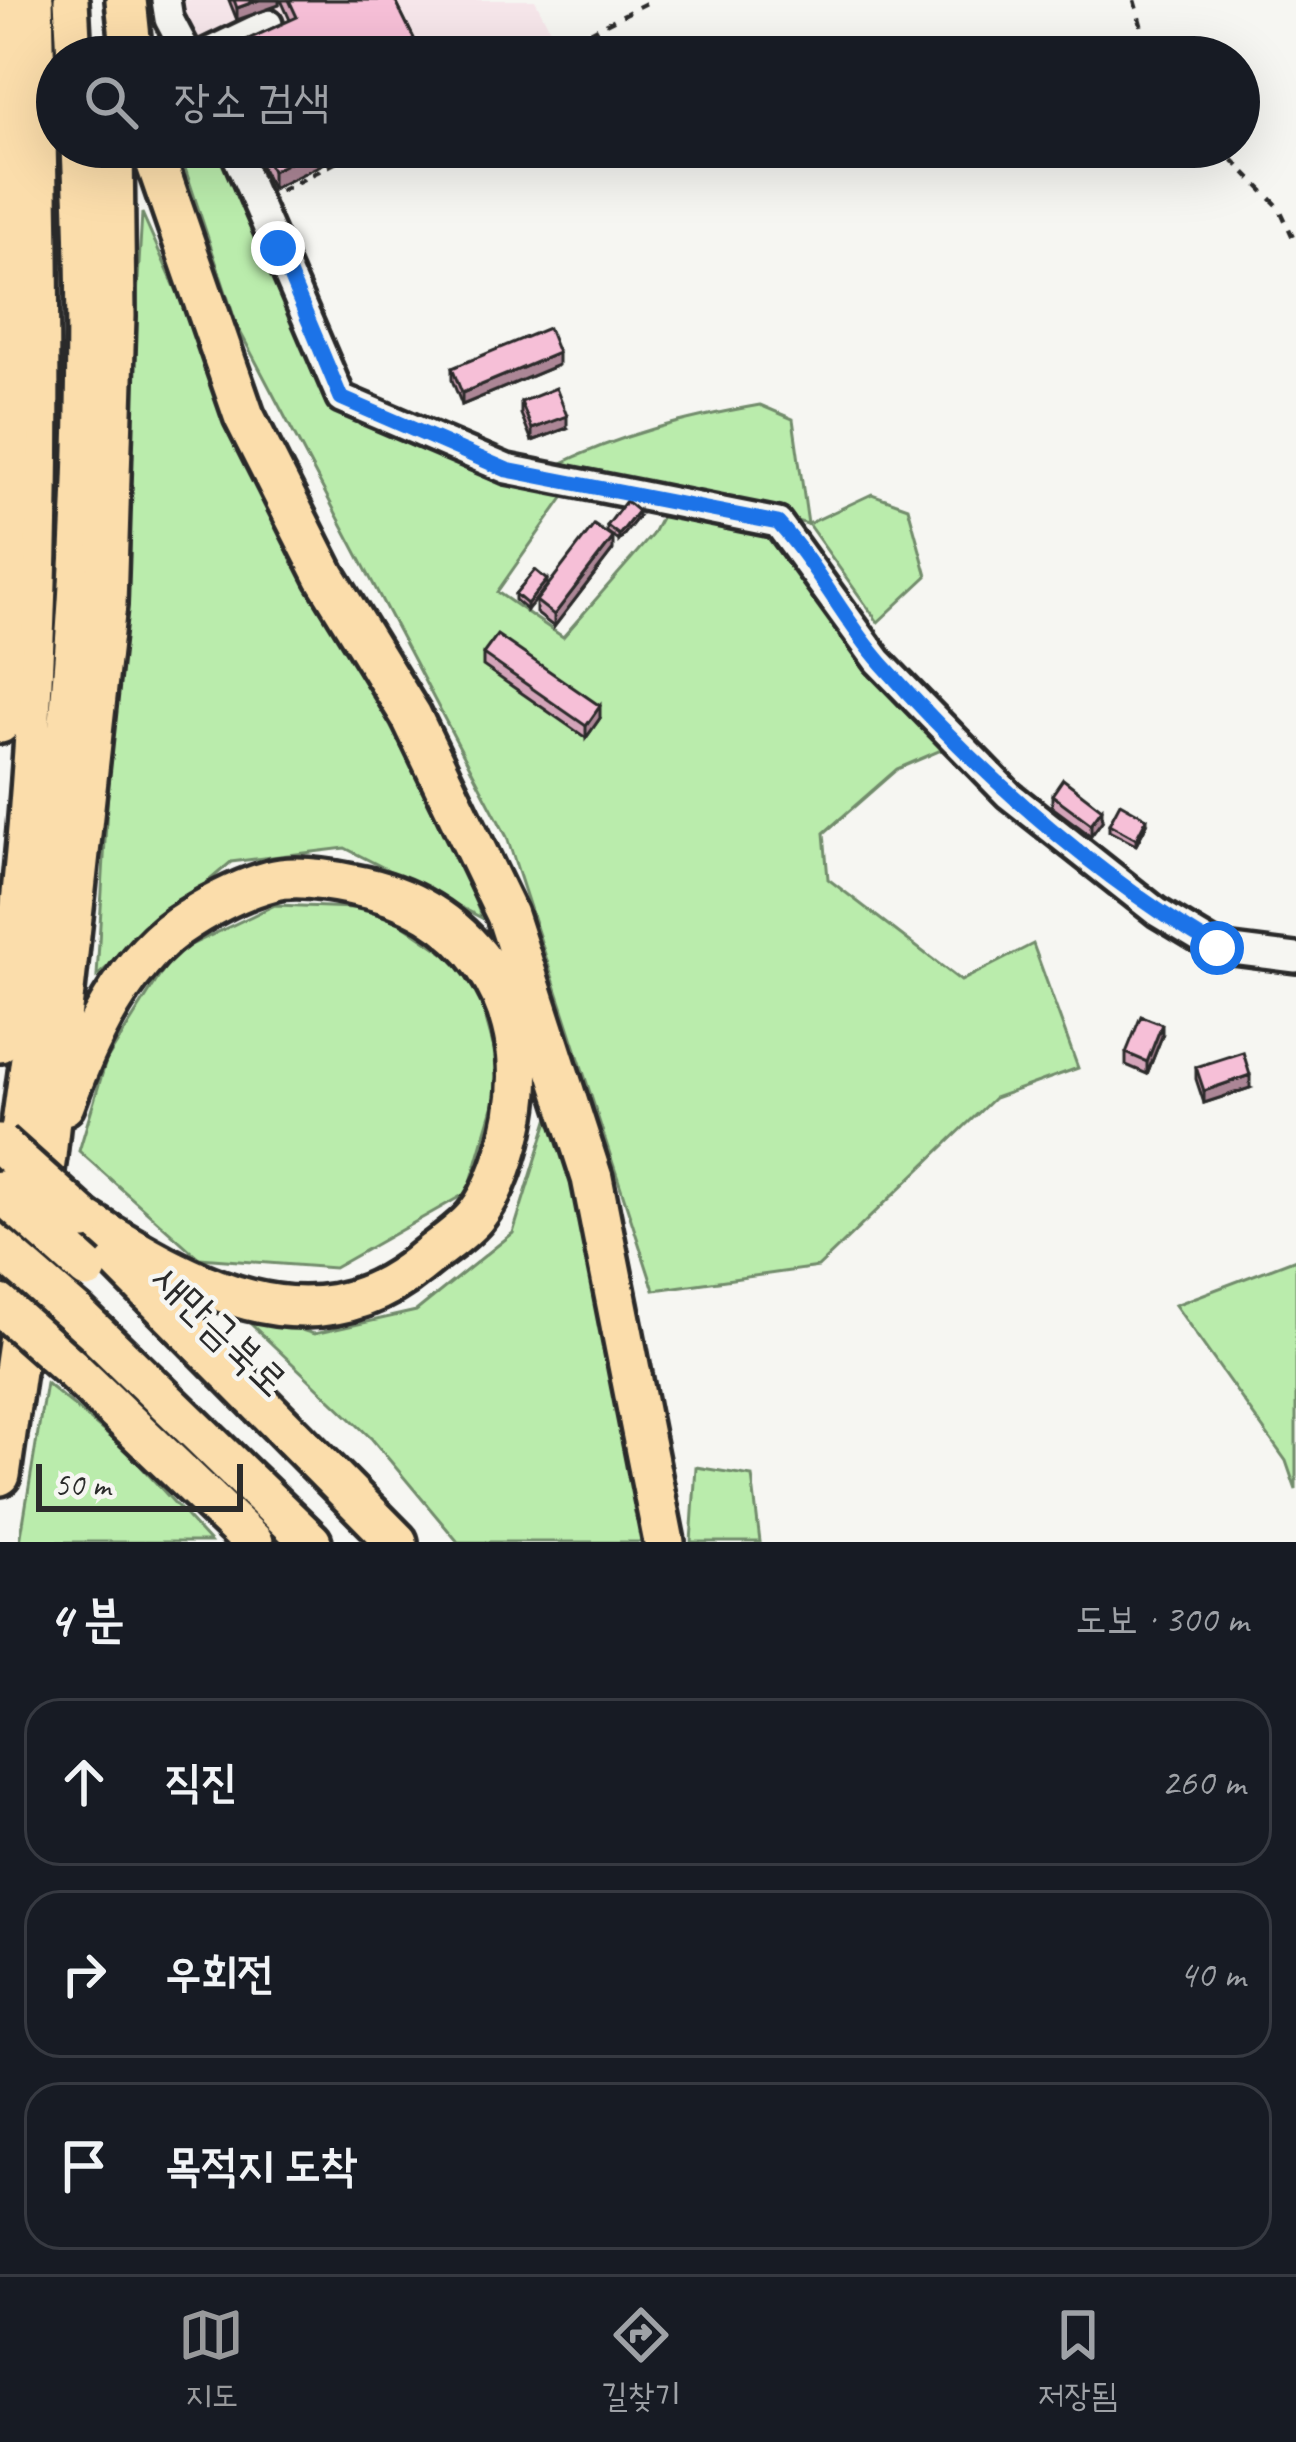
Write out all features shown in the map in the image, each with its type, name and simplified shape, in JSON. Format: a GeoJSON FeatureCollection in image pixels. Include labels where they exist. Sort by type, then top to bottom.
{"type":"FeatureCollection","features":[{"type":"Feature","properties":{"kind":"highway"},"geometry":{"type":"LineString","coordinates":[[0,722],[11,405],[1,0]]}},
{"type":"Feature","properties":{"kind":"highway"},"geometry":{"type":"LineString","coordinates":[[103,0],[106,36]]}},
{"type":"Feature","properties":{"kind":"highway"},"geometry":{"type":"LineString","coordinates":[[126,0],[130,36]]}},
{"type":"Feature","properties":{"kind":"highway"},"geometry":{"type":"LineString","coordinates":[[0,1475],[46,1156],[106,605],[115,316],[113,168]]}},
{"type":"Feature","properties":{"kind":"highway"},"geometry":{"type":"LineString","coordinates":[[158,168],[244,416],[326,576],[411,716],[507,915],[592,1178],[664,1542]]}},
{"type":"Feature","properties":{"kind":"highway"},"geometry":{"type":"LineString","coordinates":[[0,1144],[85,1220],[166,1270],[216,1292],[270,1306],[324,1307],[398,1280],[476,1216],[509,1147],[521,1082],[509,1018],[488,965],[444,919],[392,892],[275,879],[184,921],[122,984],[77,1069],[46,1156]]}},
{"type":"Feature","properties":{"kind":"highway","name":"새만금북로"},"geometry":{"type":"LineString","coordinates":[[0,1192],[87,1269],[370,1542]]}},
{"type":"Feature","properties":{"kind":"highway"},"geometry":{"type":"LineString","coordinates":[[85,1220],[123,1270],[397,1542]]}},
{"type":"Feature","properties":{"kind":"highway"},"geometry":{"type":"LineString","coordinates":[[0,1252],[77,1316],[311,1542]]}},
{"type":"Feature","properties":{"kind":"highway"},"geometry":{"type":"LineString","coordinates":[[0,1305],[253,1542]]}},
{"type":"Feature","properties":{"kind":"highway"},"geometry":{"type":"LineString","coordinates":[[70,1367],[229,1542]]}},
{"type":"Feature","properties":{"kind":"main road"},"geometry":{"type":"LineString","coordinates":[[36,0],[37,36]]}},
{"type":"Feature","properties":{"kind":"main road"},"geometry":{"type":"LineString","coordinates":[[71,0],[73,36]]}},
{"type":"Feature","properties":{"kind":"main road"},"geometry":{"type":"LineString","coordinates":[[0,1045],[38,614],[40,168]]}},
{"type":"Feature","properties":{"kind":"main road"},"geometry":{"type":"LineString","coordinates":[[0,1252],[32,1045],[85,481],[79,168]]}},
{"type":"Feature","properties":{"kind":"street"},"geometry":{"type":"LineString","coordinates":[[166,0],[178,36]]}},
{"type":"Feature","properties":{"kind":"street"},"geometry":{"type":"LineString","coordinates":[[243,36],[268,24]]}},
{"type":"Feature","properties":{"kind":"street"},"geometry":{"type":"LineString","coordinates":[[243,168],[341,398],[507,470],[778,523],[878,661],[1009,795],[1157,912],[1217,948],[1296,958]]}},
{"type":"Feature","properties":{"kind":"path"},"geometry":{"type":"LineString","coordinates":[[583,36],[652,0]]}},
{"type":"Feature","properties":{"kind":"path"},"geometry":{"type":"LineString","coordinates":[[1134,0],[1144,36]]}},
{"type":"Feature","properties":{"kind":"path"},"geometry":{"type":"LineString","coordinates":[[258,202],[325,168]]}},
{"type":"Feature","properties":{"kind":"path"},"geometry":{"type":"LineString","coordinates":[[1241,168],[1279,207],[1296,244]]}},
{"type":"Feature","properties":{"kind":"shaded area"},"geometry":{"type":"Polygon","coordinates":[[[177,0],[535,0],[553,36],[189,36],[177,0]]]}},
{"type":"Feature","properties":{"kind":"green space"},"geometry":{"type":"Polygon","coordinates":[[[185,168],[232,168],[326,397],[465,462],[565,495],[497,592],[563,637],[652,535],[663,514],[765,534],[829,618],[946,748],[897,769],[824,833],[828,879],[961,981],[1033,944],[1078,1068],[994,1098],[818,1267],[654,1290],[507,837],[237,326],[185,168]]]}},
{"type":"Feature","properties":{"kind":"green space"},"geometry":{"type":"Polygon","coordinates":[[[142,213],[279,521],[441,819],[482,918],[345,848],[231,862],[97,976],[142,213]]]}},
{"type":"Feature","properties":{"kind":"green space"},"geometry":{"type":"Polygon","coordinates":[[[760,405],[793,419],[808,524],[701,496],[551,468],[653,429],[760,405]]]}},
{"type":"Feature","properties":{"kind":"green space"},"geometry":{"type":"Polygon","coordinates":[[[872,494],[908,507],[927,576],[878,622],[808,524],[872,494]]]}},
{"type":"Feature","properties":{"kind":"green space"},"geometry":{"type":"Polygon","coordinates":[[[275,905],[380,909],[473,973],[502,1077],[468,1192],[334,1268],[199,1258],[79,1151],[106,1061],[174,953],[275,905]]]}},
{"type":"Feature","properties":{"kind":"green space"},"geometry":{"type":"Polygon","coordinates":[[[554,1101],[652,1542],[458,1542],[372,1439],[236,1310],[314,1334],[416,1311],[513,1233],[554,1101]]]}},
{"type":"Feature","properties":{"kind":"green space"},"geometry":{"type":"Polygon","coordinates":[[[1296,1259],[1296,1490],[1286,1461],[1175,1305],[1296,1259]]]}},
{"type":"Feature","properties":{"kind":"green space"},"geometry":{"type":"Polygon","coordinates":[[[46,1383],[126,1450],[210,1542],[20,1542],[46,1383]]]}},
{"type":"Feature","properties":{"kind":"green space"},"geometry":{"type":"Polygon","coordinates":[[[696,1467],[752,1476],[760,1542],[691,1542],[696,1467]]]}},
{"type":"Feature","properties":{"kind":"building"},"geometry":{"type":"Polygon","coordinates":[[[234,0],[259,0],[237,8],[234,0]]]}},
{"type":"Feature","properties":{"kind":"building"},"geometry":{"type":"Polygon","coordinates":[[[289,0],[395,0],[413,36],[255,36],[297,17],[289,0]]]}},
{"type":"Feature","properties":{"kind":"building"},"geometry":{"type":"Polygon","coordinates":[[[548,328],[558,353],[462,393],[452,368],[548,328]]]}},
{"type":"Feature","properties":{"kind":"building"},"geometry":{"type":"Polygon","coordinates":[[[556,388],[567,416],[532,429],[521,402],[556,388]]]}},
{"type":"Feature","properties":{"kind":"building"},"geometry":{"type":"Polygon","coordinates":[[[626,501],[638,511],[619,535],[607,526],[626,501]]]}},
{"type":"Feature","properties":{"kind":"building"},"geometry":{"type":"Polygon","coordinates":[[[594,525],[613,538],[554,615],[536,601],[594,525]]]}},
{"type":"Feature","properties":{"kind":"building"},"geometry":{"type":"Polygon","coordinates":[[[535,570],[547,580],[527,604],[515,594],[535,570]]]}},
{"type":"Feature","properties":{"kind":"building"},"geometry":{"type":"Polygon","coordinates":[[[497,635],[600,706],[586,726],[483,654],[497,635]]]}},
{"type":"Feature","properties":{"kind":"building"},"geometry":{"type":"Polygon","coordinates":[[[1063,779],[1102,809],[1091,824],[1052,795],[1063,779]]]}},
{"type":"Feature","properties":{"kind":"building"},"geometry":{"type":"Polygon","coordinates":[[[1120,803],[1147,818],[1136,839],[1109,824],[1120,803]]]}},
{"type":"Feature","properties":{"kind":"building"},"geometry":{"type":"Polygon","coordinates":[[[1141,1016],[1162,1024],[1147,1062],[1126,1053],[1141,1016]]]}},
{"type":"Feature","properties":{"kind":"building"},"geometry":{"type":"Polygon","coordinates":[[[1243,1052],[1250,1075],[1204,1091],[1196,1067],[1243,1052]]]}},
{"type":"Feature","properties":{"kind":"route"},"geometry":{"type":"LineString","coordinates":[[278,248],[341,398],[507,470],[778,523],[803,550],[878,661],[1009,795],[1157,912],[1217,948]]}}]}
